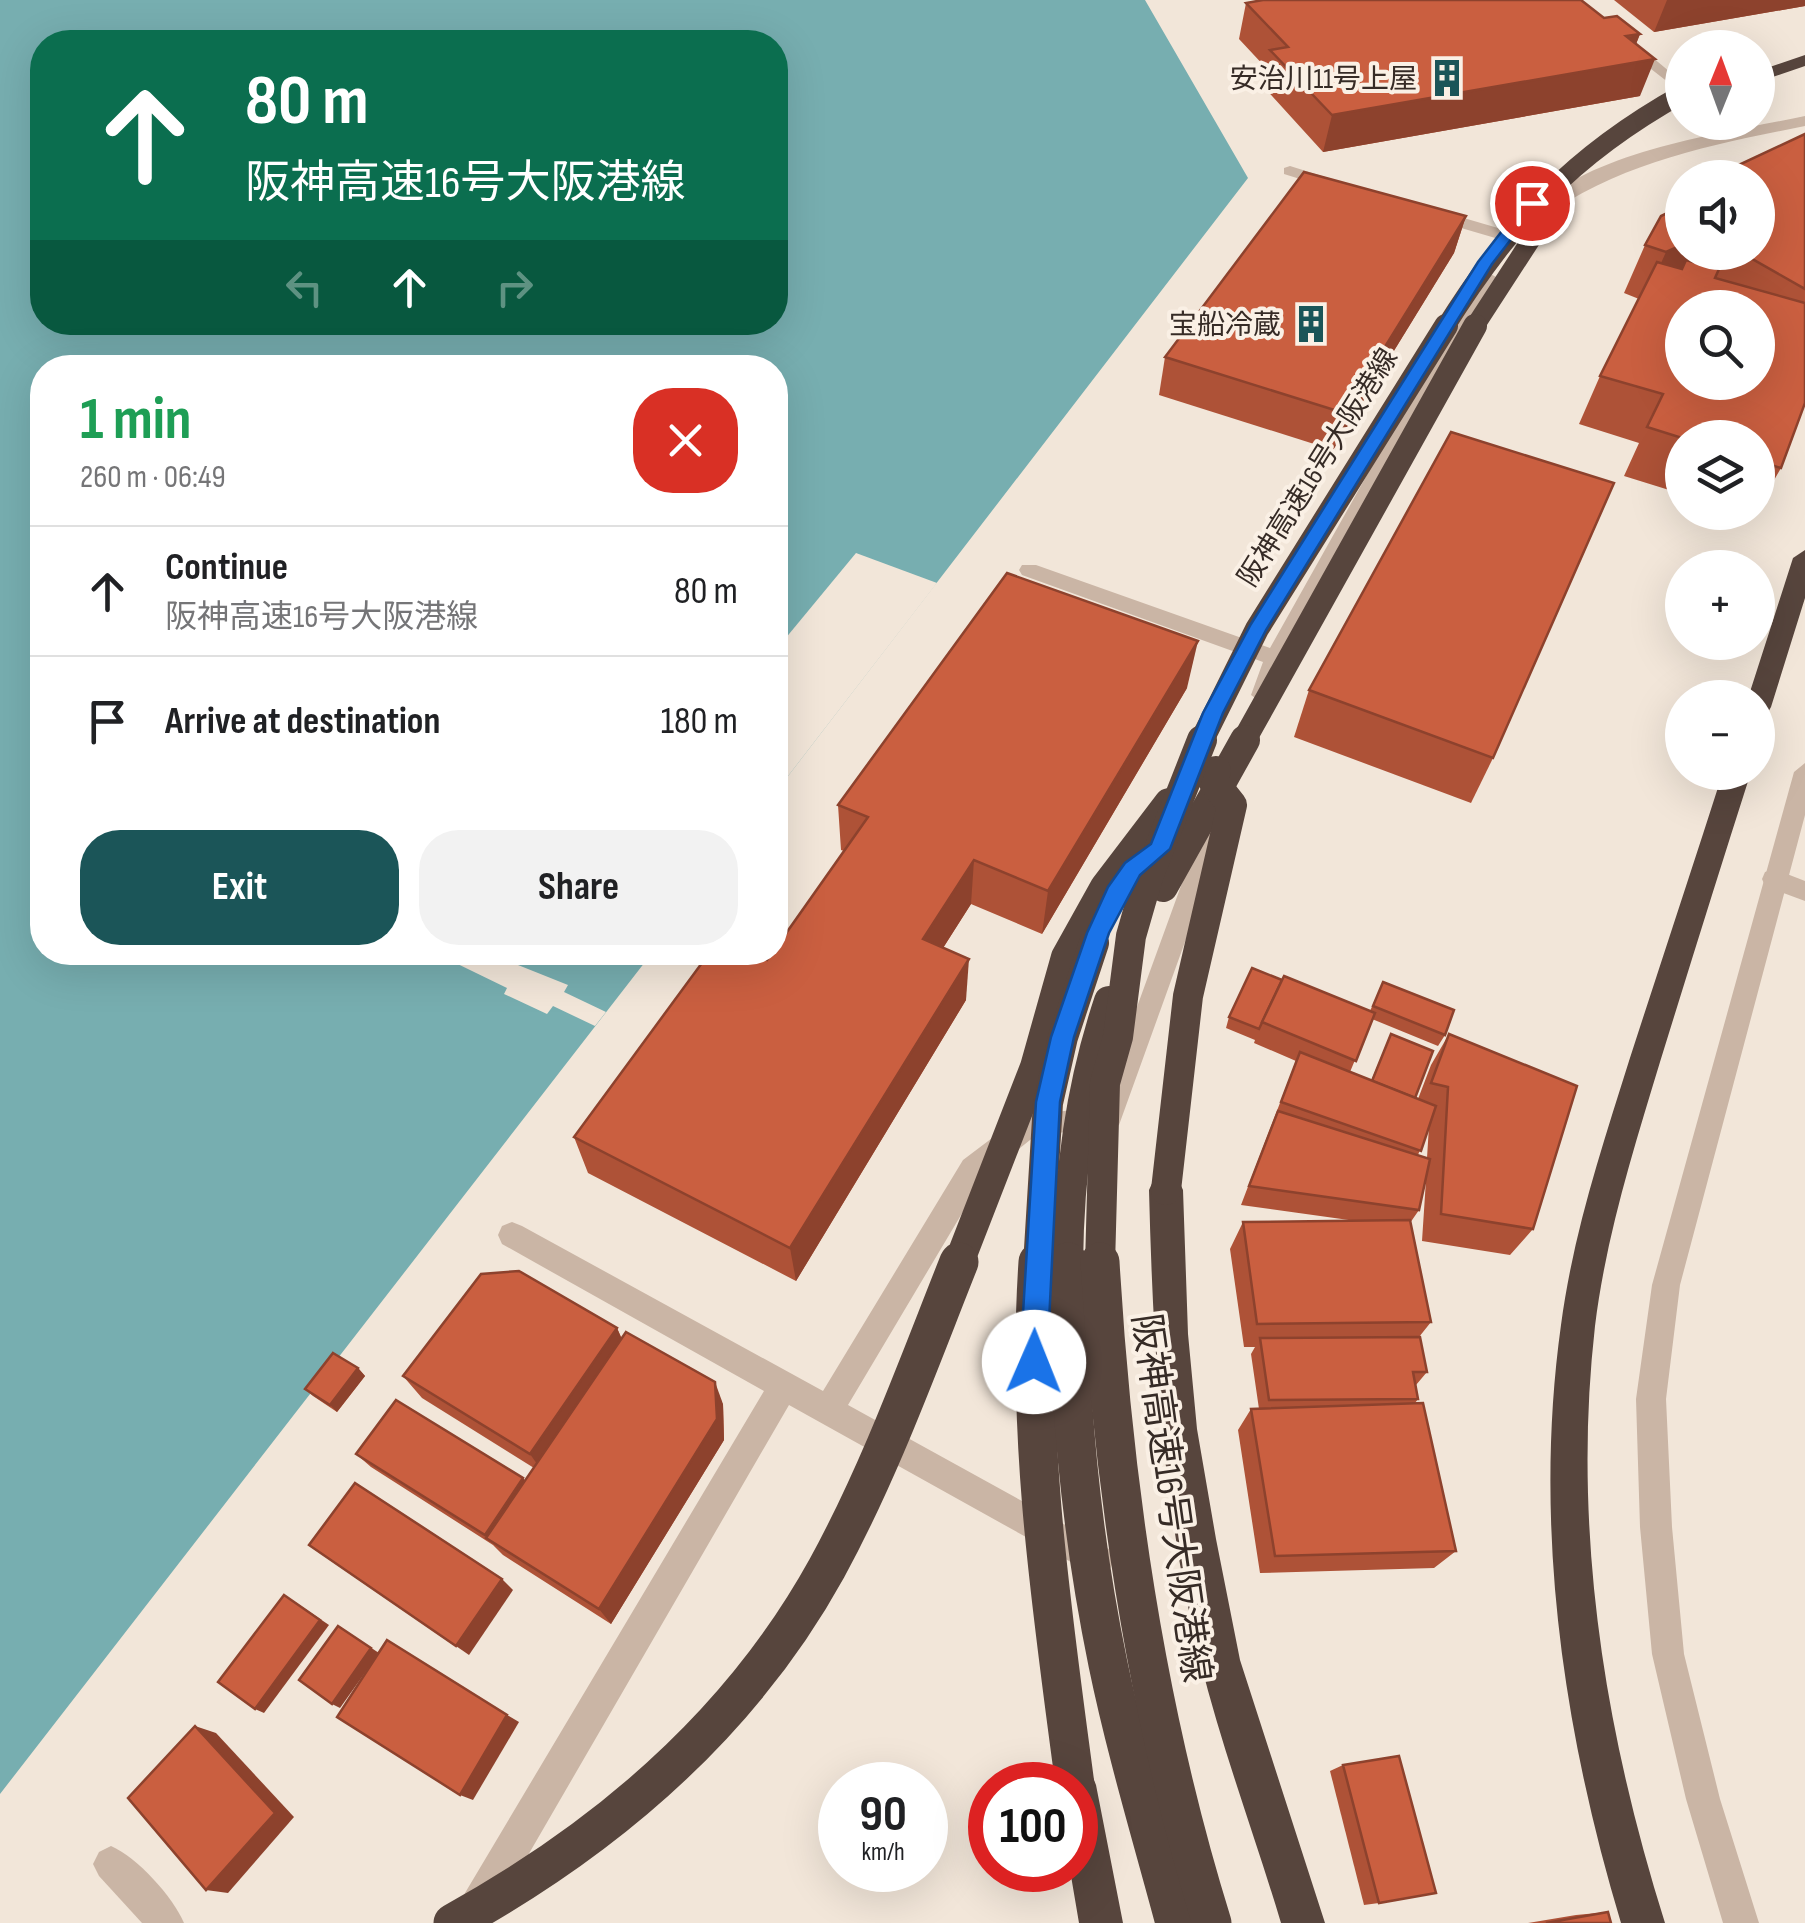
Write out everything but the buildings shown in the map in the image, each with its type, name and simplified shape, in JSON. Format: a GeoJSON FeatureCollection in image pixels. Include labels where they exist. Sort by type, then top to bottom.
{"type":"FeatureCollection","features":[{"type":"Feature","properties":{"kind":"highway"},"geometry":{"type":"LineString","coordinates":[[1775,56],[1805,46]]}},
{"type":"Feature","properties":{"kind":"highway"},"geometry":{"type":"LineString","coordinates":[[1775,71],[1805,60]]}},
{"type":"Feature","properties":{"kind":"highway","name":"阪神高速16号大阪港線"},"geometry":{"type":"LineString","coordinates":[[1212,1923],[1194,1865],[1147,1668],[1120,1486],[1101,1274],[1105,1083],[1118,1037],[1130,936],[1160,849],[1233,671],[1486,262],[1532,203],[1586,154],[1665,102]]}},
{"type":"Feature","properties":{"kind":"highway","name":"阪神高速16号大阪港線"},"geometry":{"type":"LineString","coordinates":[[1174,1923],[1109,1667],[1088,1544],[1070,1340],[1068,1184],[1076,1115],[1093,1045],[1136,940],[1280,660],[1315,615],[1468,336],[1541,223],[1601,161],[1665,121]]}},
{"type":"Feature","properties":{"kind":"highway"},"geometry":{"type":"LineString","coordinates":[[1303,1923],[1220,1660],[1197,1539],[1178,1429],[1170,1334],[1166,1190],[1178,1052],[1196,952],[1232,805],[1213,780],[1258,670],[1340,525],[1377,439]]}},
{"type":"Feature","properties":{"kind":"highway"},"geometry":{"type":"LineString","coordinates":[[1767,680],[1805,558]]}},
{"type":"Feature","properties":{"kind":"highway"},"geometry":{"type":"LineString","coordinates":[[453,1923],[534,1879],[596,1836],[659,1780],[708,1732],[754,1677],[810,1596],[871,1478],[1041,1050],[1057,981],[1086,918],[1127,854],[1280,660]]}},
{"type":"Feature","properties":{"kind":"highway"},"geometry":{"type":"LineString","coordinates":[[1642,1923],[1608,1795],[1578,1623],[1570,1521],[1578,1324],[1606,1185],[1731,790]]}},
{"type":"Feature","properties":{"kind":"highway"},"geometry":{"type":"LineString","coordinates":[[1072,1762],[1041,1524],[1033,1336],[1048,1102],[1080,982],[1116,893],[1133,869],[1160,849]]}},
{"type":"Feature","properties":{"kind":"highway"},"geometry":{"type":"LineString","coordinates":[[1109,1667],[1155,1923]]}},
{"type":"Feature","properties":{"kind":"highway"},"geometry":{"type":"LineString","coordinates":[[1096,1892],[1102,1923]]}},
{"type":"Feature","properties":{"kind":"street"},"geometry":{"type":"LineString","coordinates":[[1615,34],[1665,77]]}},
{"type":"Feature","properties":{"kind":"street"},"geometry":{"type":"LineString","coordinates":[[1775,124],[1805,121]]}},
{"type":"Feature","properties":{"kind":"street"},"geometry":{"type":"LineString","coordinates":[[830,1408],[972,1169],[1029,1125],[1110,1118],[1280,660],[1510,236],[1568,188],[1697,140]]}},
{"type":"Feature","properties":{"kind":"street"},"geometry":{"type":"LineString","coordinates":[[1290,171],[1345,188]]}},
{"type":"Feature","properties":{"kind":"street"},"geometry":{"type":"LineString","coordinates":[[1418,209],[1510,236]]}},
{"type":"Feature","properties":{"kind":"street"},"geometry":{"type":"LineString","coordinates":[[1029,570],[1280,660]]}},
{"type":"Feature","properties":{"kind":"street"},"geometry":{"type":"LineString","coordinates":[[1741,1923],[1703,1798],[1668,1654],[1656,1527],[1650,1399],[1666,1285],[1805,772]]}},
{"type":"Feature","properties":{"kind":"street"},"geometry":{"type":"LineString","coordinates":[[1774,879],[1805,890]]}},
{"type":"Feature","properties":{"kind":"street"},"geometry":{"type":"LineString","coordinates":[[512,1235],[1104,1563],[1174,1923]]}},
{"type":"Feature","properties":{"kind":"street"},"geometry":{"type":"LineString","coordinates":[[468,1923],[784,1385]]}},
{"type":"Feature","properties":{"kind":"street"},"geometry":{"type":"LineString","coordinates":[[111,1864],[166,1923]]}},
{"type":"Feature","properties":{"kind":"water"},"geometry":{"type":"Polygon","coordinates":[[[0,0],[1145,0],[1248,178],[788,776],[788,355],[30,355],[30,965],[643,965],[0,1794],[0,0]]]}},
{"type":"Feature","properties":{"kind":"pier"},"geometry":{"type":"Polygon","coordinates":[[[856,553],[937,583],[788,776],[788,635],[856,553]]]}},
{"type":"Feature","properties":{"kind":"pier"},"geometry":{"type":"Polygon","coordinates":[[[460,965],[518,965],[568,985],[564,992],[606,1012],[595,1026],[553,1006],[547,1014],[504,994],[507,988],[460,965]]]}},
{"type":"Feature","properties":{"kind":"place","name":"安治川11号上屋"},"geometry":{"type":"Point","coordinates":[1447,78]}},
{"type":"Feature","properties":{"kind":"place","name":"宝船冷蔵"},"geometry":{"type":"Point","coordinates":[1311,324]}},
{"type":"Feature","properties":{"kind":"route"},"geometry":{"type":"LineString","coordinates":[[1034,1362],[1048,1102],[1062,1037],[1098,933],[1116,893],[1133,869],[1160,849],[1233,671],[1486,262],[1532,203]]}}]}
